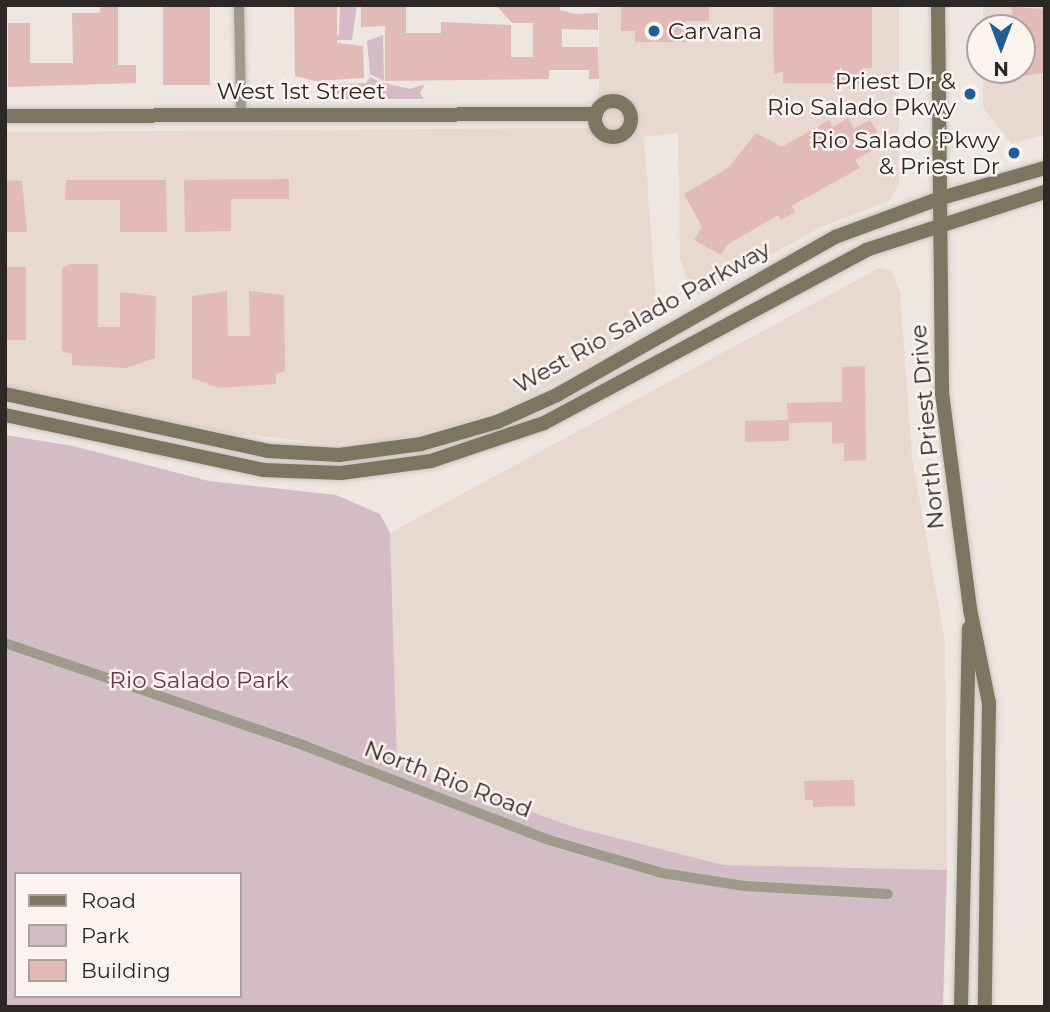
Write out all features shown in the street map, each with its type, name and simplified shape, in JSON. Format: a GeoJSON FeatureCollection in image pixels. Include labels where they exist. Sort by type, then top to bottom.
{"type":"FeatureCollection","features":[{"type":"Feature","properties":{"kind":"main road","name":"North Priest Drive"},"geometry":{"type":"LineString","coordinates":[[939,5],[938,225],[942,393],[970,609],[989,703],[985,1007]]}},
{"type":"Feature","properties":{"kind":"main road","name":"West 1st Street"},"geometry":{"type":"LineString","coordinates":[[5,116],[596,114]]}},
{"type":"Feature","properties":{"kind":"main road","name":"West Rio Salado Parkway"},"geometry":{"type":"LineString","coordinates":[[5,394],[268,451],[339,455],[421,444],[538,404],[800,254],[938,199],[1045,168]]}},
{"type":"Feature","properties":{"kind":"main road","name":"West Rio Salado Parkway"},"geometry":{"type":"LineString","coordinates":[[5,415],[37,419],[263,470],[341,473],[431,461],[532,429],[812,276],[938,225],[1045,192]]}},
{"type":"Feature","properties":{"kind":"main road"},"geometry":{"type":"LineString","coordinates":[[37,419],[42,400]]}},
{"type":"Feature","properties":{"kind":"main road","name":"North Priest Drive"},"geometry":{"type":"LineString","coordinates":[[961,1007],[970,609]]}},
{"type":"Feature","properties":{"kind":"street"},"geometry":{"type":"LineString","coordinates":[[239,5],[241,114]]}},
{"type":"Feature","properties":{"kind":"street","name":"North Rio Road"},"geometry":{"type":"LineString","coordinates":[[5,643],[305,746],[549,840],[662,873],[744,886],[888,894]]}},
{"type":"Feature","properties":{"kind":"shaded area"},"geometry":{"type":"Polygon","coordinates":[[[599,5],[899,5],[899,185],[889,201],[821,227],[699,295],[687,281],[680,257],[678,133],[644,137],[657,316],[592,364],[520,401],[466,423],[383,442],[332,444],[186,428],[5,388],[5,132],[599,128],[599,5]]]}},
{"type":"Feature","properties":{"kind":"shaded area"},"geometry":{"type":"Polygon","coordinates":[[[983,5],[1045,5],[1045,134],[1012,144],[983,107],[983,84],[1036,84],[1036,14],[983,14],[983,5]]]}},
{"type":"Feature","properties":{"kind":"shaded area"},"geometry":{"type":"Polygon","coordinates":[[[879,268],[892,271],[900,292],[912,457],[945,642],[947,870],[724,865],[577,828],[396,764],[390,533],[879,268]]]}},
{"type":"Feature","properties":{"kind":"green space"},"geometry":{"type":"Polygon","coordinates":[[[340,5],[357,5],[352,40],[322,40],[339,35],[340,5]]]}},
{"type":"Feature","properties":{"kind":"green space"},"geometry":{"type":"Polygon","coordinates":[[[383,35],[384,81],[370,74],[367,41],[383,35]]]}},
{"type":"Feature","properties":{"kind":"green space"},"geometry":{"type":"Polygon","coordinates":[[[370,77],[378,81],[378,99],[337,99],[336,84],[366,83],[370,77]]]}},
{"type":"Feature","properties":{"kind":"green space"},"geometry":{"type":"Polygon","coordinates":[[[380,82],[410,89],[425,84],[420,93],[424,99],[381,99],[380,82]]]}},
{"type":"Feature","properties":{"kind":"green space","name":"Rio Salado Park"},"geometry":{"type":"Polygon","coordinates":[[[5,435],[73,446],[209,481],[336,495],[380,514],[390,533],[397,764],[577,828],[724,865],[947,870],[943,1007],[5,1007],[5,435]]]}},
{"type":"Feature","properties":{"kind":"building"},"geometry":{"type":"Polygon","coordinates":[[[100,5],[118,5],[118,65],[136,65],[136,83],[8,87],[8,23],[30,23],[30,63],[73,63],[72,13],[100,13],[100,5]]]}},
{"type":"Feature","properties":{"kind":"building"},"geometry":{"type":"Polygon","coordinates":[[[163,5],[210,5],[210,85],[163,85],[163,5]]]}},
{"type":"Feature","properties":{"kind":"building"},"geometry":{"type":"Polygon","coordinates":[[[294,5],[337,5],[337,43],[363,46],[364,78],[315,81],[295,76],[294,5]]]}},
{"type":"Feature","properties":{"kind":"building"},"geometry":{"type":"Polygon","coordinates":[[[361,5],[406,5],[406,33],[441,33],[441,22],[511,25],[511,57],[533,57],[533,23],[512,23],[496,5],[560,5],[560,10],[575,14],[598,13],[598,30],[562,29],[562,47],[598,47],[599,79],[589,79],[589,70],[549,70],[549,79],[385,81],[385,26],[361,27],[361,5]]]}},
{"type":"Feature","properties":{"kind":"building","name":"Carvana"},"geometry":{"type":"Polygon","coordinates":[[[621,5],[709,5],[709,21],[686,21],[686,42],[635,42],[635,31],[621,31],[621,5]]]}},
{"type":"Feature","properties":{"kind":"building"},"geometry":{"type":"Polygon","coordinates":[[[773,5],[872,5],[872,68],[863,68],[863,84],[783,83],[783,71],[774,75],[773,5]]]}},
{"type":"Feature","properties":{"kind":"building"},"geometry":{"type":"Polygon","coordinates":[[[1012,7],[1045,9],[1045,73],[1036,74],[1036,14],[1012,14],[1012,7]]]}},
{"type":"Feature","properties":{"kind":"building"},"geometry":{"type":"Polygon","coordinates":[[[848,118],[854,129],[870,120],[877,131],[871,143],[875,149],[855,160],[860,168],[791,206],[796,212],[781,220],[778,215],[727,245],[721,255],[694,240],[702,227],[684,194],[728,168],[756,133],[782,147],[829,120],[833,127],[848,118]]]}},
{"type":"Feature","properties":{"kind":"building"},"geometry":{"type":"Polygon","coordinates":[[[289,179],[289,199],[231,199],[231,231],[185,232],[184,180],[289,179]]]}},
{"type":"Feature","properties":{"kind":"building"},"geometry":{"type":"Polygon","coordinates":[[[5,180],[22,181],[27,232],[5,232],[5,180]]]}},
{"type":"Feature","properties":{"kind":"building"},"geometry":{"type":"Polygon","coordinates":[[[66,180],[166,180],[167,232],[120,232],[120,200],[65,200],[66,180]]]}},
{"type":"Feature","properties":{"kind":"building"},"geometry":{"type":"Polygon","coordinates":[[[71,264],[98,264],[98,327],[120,327],[120,292],[156,296],[155,358],[126,368],[72,365],[72,354],[62,351],[62,268],[71,264]]]}},
{"type":"Feature","properties":{"kind":"building"},"geometry":{"type":"Polygon","coordinates":[[[5,267],[26,267],[26,340],[5,340],[5,267]]]}},
{"type":"Feature","properties":{"kind":"building"},"geometry":{"type":"Polygon","coordinates":[[[227,291],[228,336],[250,336],[249,291],[284,295],[285,371],[276,374],[276,384],[219,388],[192,378],[192,296],[227,291]]]}},
{"type":"Feature","properties":{"kind":"building"},"geometry":{"type":"Polygon","coordinates":[[[865,366],[866,460],[844,461],[844,443],[832,444],[832,422],[789,423],[789,441],[745,442],[745,421],[788,420],[787,403],[842,402],[842,367],[865,366]]]}},
{"type":"Feature","properties":{"kind":"building"},"geometry":{"type":"Polygon","coordinates":[[[854,780],[855,806],[813,807],[813,800],[805,800],[804,781],[854,780]]]}},
{"type":"Feature","properties":{"kind":"place","name":"Carvana"},"geometry":{"type":"Point","coordinates":[654,31]}},
{"type":"Feature","properties":{"kind":"place","name":"Priest Dr & Rio Salado Pkwy"},"geometry":{"type":"Point","coordinates":[970,94]}},
{"type":"Feature","properties":{"kind":"place","name":"Rio Salado Pkwy & Priest Dr"},"geometry":{"type":"Point","coordinates":[1014,153]}}]}
